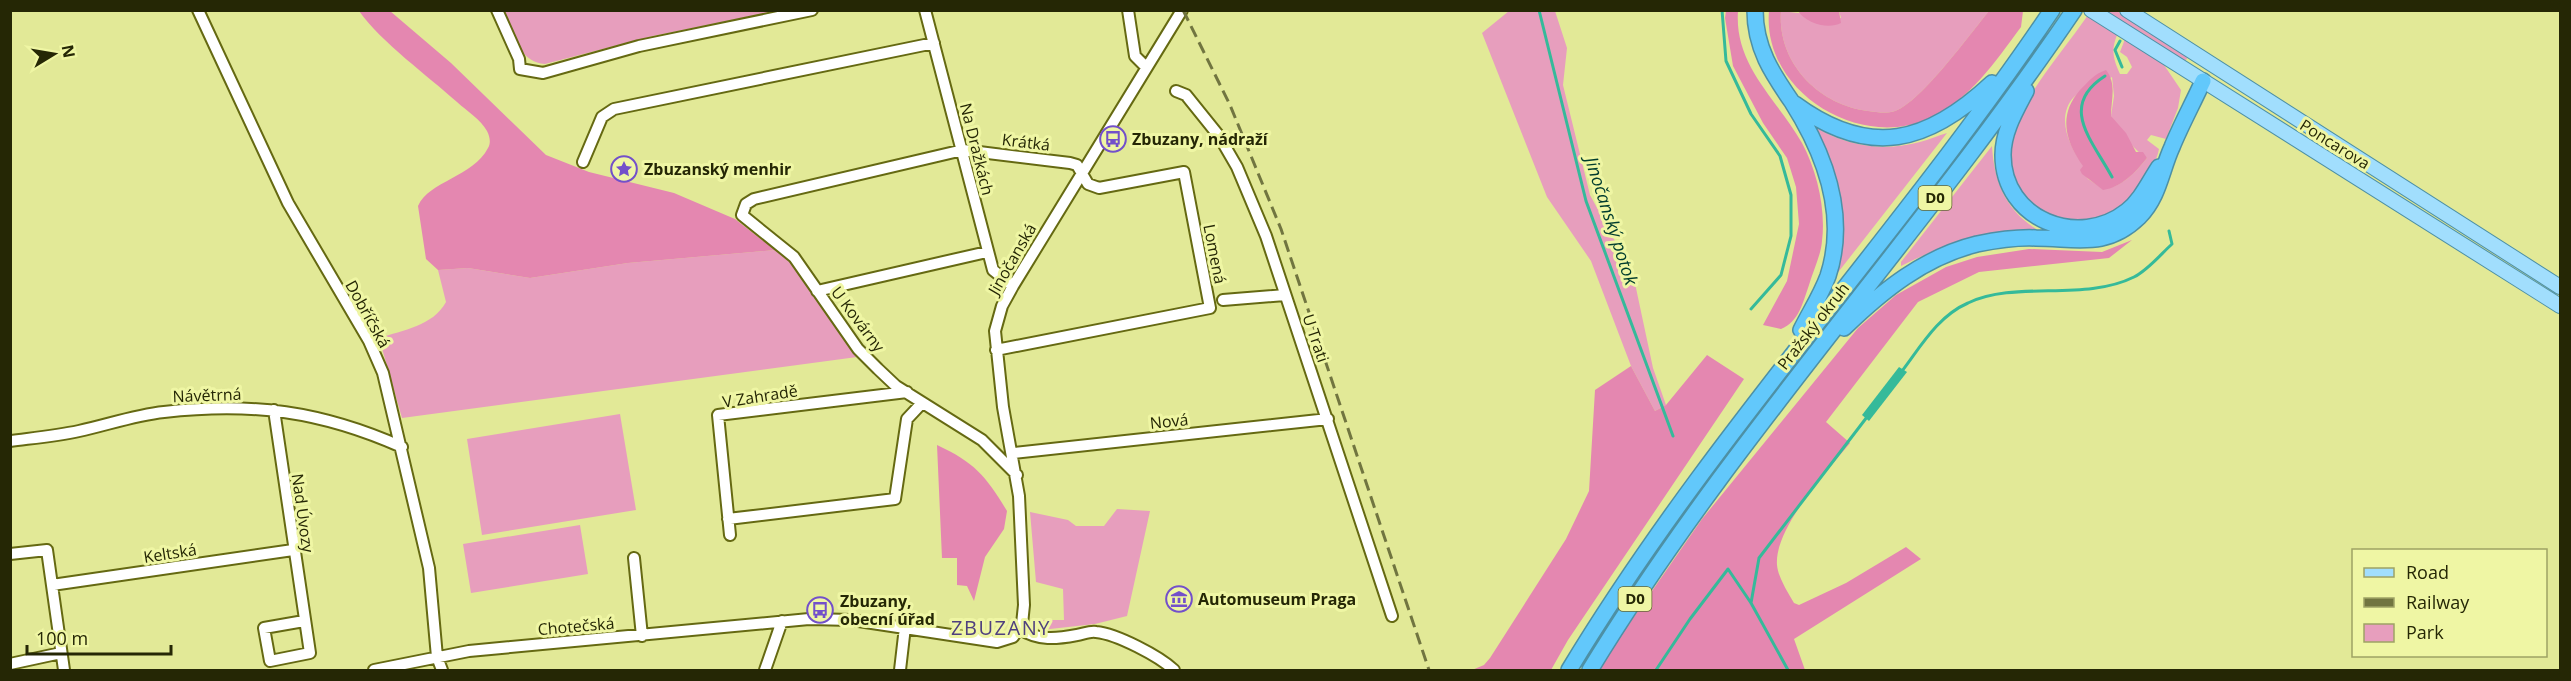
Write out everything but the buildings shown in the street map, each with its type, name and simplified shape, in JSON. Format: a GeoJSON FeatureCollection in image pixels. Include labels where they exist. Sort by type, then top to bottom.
{"type":"FeatureCollection","features":[{"type":"Feature","properties":{"kind":"highway"},"geometry":{"type":"LineString","coordinates":[[1755,10],[1757,36],[1765,61],[1809,130],[1825,166],[1833,199],[1834,240],[1823,288],[1780,368]]}},
{"type":"Feature","properties":{"kind":"highway","name":"Pražský okruh"},"geometry":{"type":"LineString","coordinates":[[1590,670],[1669,549],[1807,363],[1975,147],[2074,10]]}},
{"type":"Feature","properties":{"kind":"highway","name":"Pražský okruh"},"geometry":{"type":"LineString","coordinates":[[1569,670],[1667,520],[2049,16]]}},
{"type":"Feature","properties":{"kind":"highway"},"geometry":{"type":"LineString","coordinates":[[2060,31],[2016,110],[2005,138],[2003,157],[2006,175],[2021,204],[2037,218],[2057,226],[2080,229],[2105,224],[2119,217],[2136,203],[2171,149]]}},
{"type":"Feature","properties":{"kind":"highway"},"geometry":{"type":"LineString","coordinates":[[1790,100],[1817,118],[1853,133],[1879,137],[1907,135],[1936,126],[1958,114],[2023,52]]}},
{"type":"Feature","properties":{"kind":"highway"},"geometry":{"type":"LineString","coordinates":[[1807,363],[1891,286],[1917,268],[1953,252],[2011,238],[2090,241],[2121,231],[2150,204],[2171,149],[2204,81]]}},
{"type":"Feature","properties":{"kind":"main road","name":"Poncarova"},"geometry":{"type":"LineString","coordinates":[[2091,10],[2560,306]]}},
{"type":"Feature","properties":{"kind":"main road","name":"Poncarova"},"geometry":{"type":"LineString","coordinates":[[2127,10],[2560,287]]}},
{"type":"Feature","properties":{"kind":"main road"},"geometry":{"type":"LineString","coordinates":[[2204,81],[2211,65]]}},
{"type":"Feature","properties":{"kind":"main road"},"geometry":{"type":"LineString","coordinates":[[2417,215],[2426,202]]}},
{"type":"Feature","properties":{"kind":"street","name":"Dobříčská"},"geometry":{"type":"LineString","coordinates":[[198,10],[288,203],[369,341],[383,373],[430,574],[437,657],[442,670]]}},
{"type":"Feature","properties":{"kind":"street"},"geometry":{"type":"LineString","coordinates":[[497,10],[519,59],[520,69],[543,73],[639,46],[812,10]]}},
{"type":"Feature","properties":{"kind":"street","name":"Na Dražkách"},"geometry":{"type":"LineString","coordinates":[[925,10],[963,150],[987,252],[993,270],[1013,286]]}},
{"type":"Feature","properties":{"kind":"street"},"geometry":{"type":"LineString","coordinates":[[1128,10],[1135,56],[1145,66]]}},
{"type":"Feature","properties":{"kind":"street","name":"Jinočanská"},"geometry":{"type":"LineString","coordinates":[[1020,629],[1024,605],[1017,475],[1003,407],[996,350],[998,316],[1013,286],[1145,66],[1182,10]]}},
{"type":"Feature","properties":{"kind":"street"},"geometry":{"type":"LineString","coordinates":[[583,162],[602,117],[614,109],[934,43]]}},
{"type":"Feature","properties":{"kind":"street","name":"U Trati"},"geometry":{"type":"LineString","coordinates":[[1176,91],[1186,95],[1219,136],[1237,167],[1266,236],[1392,616]]}},
{"type":"Feature","properties":{"kind":"street","name":"Krátká"},"geometry":{"type":"LineString","coordinates":[[963,150],[1070,163],[1077,165],[1081,173]]}},
{"type":"Feature","properties":{"kind":"street","name":"U Kovárny"},"geometry":{"type":"LineString","coordinates":[[963,150],[754,199],[746,204],[742,215],[794,257],[858,349],[896,386],[982,440],[1017,475]]}},
{"type":"Feature","properties":{"kind":"street","name":"Lomená"},"geometry":{"type":"LineString","coordinates":[[996,350],[1210,308],[1184,172],[1099,188],[1088,184],[1081,173]]}},
{"type":"Feature","properties":{"kind":"street"},"geometry":{"type":"LineString","coordinates":[[817,291],[987,252]]}},
{"type":"Feature","properties":{"kind":"street"},"geometry":{"type":"LineString","coordinates":[[1223,300],[1285,295]]}},
{"type":"Feature","properties":{"kind":"street","name":"V Zahradě"},"geometry":{"type":"LineString","coordinates":[[730,535],[718,415],[907,392]]}},
{"type":"Feature","properties":{"kind":"street"},"geometry":{"type":"LineString","coordinates":[[728,519],[895,499],[907,419],[922,403]]}},
{"type":"Feature","properties":{"kind":"street","name":"Návětrná"},"geometry":{"type":"LineString","coordinates":[[10,441],[76,432],[162,412],[234,408],[274,410],[333,420],[402,447]]}},
{"type":"Feature","properties":{"kind":"street","name":"Nad Úvozy"},"geometry":{"type":"LineString","coordinates":[[274,410],[310,653],[270,661],[264,628],[304,621]]}},
{"type":"Feature","properties":{"kind":"street","name":"Nová"},"geometry":{"type":"LineString","coordinates":[[1013,453],[1328,419]]}},
{"type":"Feature","properties":{"kind":"street"},"geometry":{"type":"LineString","coordinates":[[10,554],[47,550],[64,670]]}},
{"type":"Feature","properties":{"kind":"street","name":"Keltská"},"geometry":{"type":"LineString","coordinates":[[52,585],[293,550]]}},
{"type":"Feature","properties":{"kind":"street"},"geometry":{"type":"LineString","coordinates":[[634,558],[642,636]]}},
{"type":"Feature","properties":{"kind":"street","name":"Chotečská"},"geometry":{"type":"LineString","coordinates":[[374,670],[492,648],[642,636],[782,621],[831,619],[905,627],[997,642],[1008,640],[1020,629]]}},
{"type":"Feature","properties":{"kind":"street"},"geometry":{"type":"LineString","coordinates":[[765,670],[776,646],[782,621]]}},
{"type":"Feature","properties":{"kind":"street"},"geometry":{"type":"LineString","coordinates":[[900,670],[905,627]]}},
{"type":"Feature","properties":{"kind":"street"},"geometry":{"type":"LineString","coordinates":[[1020,629],[1032,636],[1044,639],[1095,632],[1128,643],[1174,670]]}},
{"type":"Feature","properties":{"kind":"street"},"geometry":{"type":"LineString","coordinates":[[10,664],[61,653]]}},
{"type":"Feature","properties":{"kind":"green space"},"geometry":{"type":"Polygon","coordinates":[[[503,11],[776,11],[653,36],[545,64],[528,58],[522,52],[503,11]]]}},
{"type":"Feature","properties":{"kind":"green space"},"geometry":{"type":"Polygon","coordinates":[[[1509,11],[1555,11],[1567,48],[1563,85],[1590,195],[1633,274],[1653,368],[1666,405],[1655,411],[1631,366],[1591,261],[1547,197],[1482,33],[1509,11]]]}},
{"type":"Feature","properties":{"kind":"green space"},"geometry":{"type":"Polygon","coordinates":[[[1781,11],[1841,18],[1839,11],[1989,11],[1945,66],[1918,95],[1895,111],[1885,113],[1850,107],[1833,100],[1804,78],[1786,47],[1781,11]]]}},
{"type":"Feature","properties":{"kind":"green space"},"geometry":{"type":"Polygon","coordinates":[[[2103,11],[2117,11],[2186,54],[2187,59],[2184,61],[2103,11]]]}},
{"type":"Feature","properties":{"kind":"green space"},"geometry":{"type":"Polygon","coordinates":[[[2088,15],[2117,35],[2114,54],[2120,74],[2127,74],[2132,67],[2127,57],[2120,52],[2125,39],[2162,62],[2181,90],[2178,108],[2166,139],[2151,135],[2147,140],[2159,149],[2158,154],[2131,200],[2124,207],[2104,218],[2082,222],[2060,219],[2040,210],[2024,197],[2013,179],[2008,158],[2012,134],[2027,102],[2088,15]],[[2112,77],[2087,88],[2074,97],[2068,105],[2066,114],[2065,123],[2070,142],[2084,166],[2081,170],[2088,179],[2103,189],[2122,182],[2133,174],[2147,158],[2132,145],[2111,116],[2114,96],[2112,77]]]}},
{"type":"Feature","properties":{"kind":"green space"},"geometry":{"type":"Polygon","coordinates":[[[1815,127],[1840,139],[1879,147],[1906,145],[1947,133],[1836,275],[1834,273],[1838,257],[1815,127]]]}},
{"type":"Feature","properties":{"kind":"green space"},"geometry":{"type":"Polygon","coordinates":[[[1992,146],[1995,171],[2003,193],[2016,213],[2036,229],[1983,235],[1934,251],[1901,266],[1901,262],[1992,146]]]}},
{"type":"Feature","properties":{"kind":"green space"},"geometry":{"type":"Polygon","coordinates":[[[775,250],[788,256],[857,357],[402,418],[379,338],[417,326],[440,310],[446,302],[438,270],[468,268],[530,278],[628,263],[775,250]]]}},
{"type":"Feature","properties":{"kind":"green space"},"geometry":{"type":"Polygon","coordinates":[[[620,414],[636,510],[482,535],[467,439],[620,414]]]}},
{"type":"Feature","properties":{"kind":"green space"},"geometry":{"type":"Polygon","coordinates":[[[1117,509],[1150,511],[1127,616],[1095,624],[1041,630],[1036,620],[1064,620],[1063,589],[1036,582],[1030,512],[1068,520],[1076,526],[1104,526],[1117,509]]]}},
{"type":"Feature","properties":{"kind":"green space"},"geometry":{"type":"Polygon","coordinates":[[[580,525],[588,574],[471,593],[463,544],[580,525]]]}},
{"type":"Feature","properties":{"kind":"shaded area"},"geometry":{"type":"Polygon","coordinates":[[[359,11],[390,11],[451,63],[546,155],[589,172],[674,193],[735,219],[775,250],[628,263],[530,278],[468,268],[438,270],[426,259],[418,206],[431,190],[462,173],[481,158],[489,146],[489,135],[478,119],[392,47],[359,11]]]}},
{"type":"Feature","properties":{"kind":"shaded area"},"geometry":{"type":"Polygon","coordinates":[[[1726,11],[1738,11],[1743,49],[1750,65],[1802,143],[1819,190],[1823,229],[1819,257],[1800,311],[1792,322],[1781,329],[1763,325],[1787,281],[1799,224],[1796,187],[1787,158],[1763,123],[1733,66],[1725,18],[1726,11]]]}},
{"type":"Feature","properties":{"kind":"shaded area"},"geometry":{"type":"Polygon","coordinates":[[[1769,11],[1781,11],[1786,47],[1804,78],[1817,90],[1850,107],[1885,113],[1906,105],[1918,95],[1945,66],[1989,11],[2023,11],[2021,27],[1969,91],[1957,102],[1928,119],[1901,127],[1873,126],[1845,120],[1820,107],[1798,89],[1781,66],[1771,40],[1769,11]]]}},
{"type":"Feature","properties":{"kind":"shaded area"},"geometry":{"type":"Polygon","coordinates":[[[1798,11],[1839,11],[1841,23],[1830,26],[1818,24],[1806,19],[1798,11]]]}},
{"type":"Feature","properties":{"kind":"shaded area"},"geometry":{"type":"Polygon","coordinates":[[[2106,70],[2113,92],[2111,116],[2126,133],[2136,152],[2143,152],[2147,158],[2128,178],[2116,186],[2103,190],[2082,174],[2080,170],[2083,166],[2072,147],[2066,128],[2073,99],[2095,76],[2106,70]]]}},
{"type":"Feature","properties":{"kind":"shaded area"},"geometry":{"type":"Polygon","coordinates":[[[2132,240],[2109,258],[1979,272],[1918,302],[1826,422],[1850,443],[1804,500],[1784,534],[1778,550],[1778,570],[1794,603],[1799,605],[1846,583],[1906,547],[1921,559],[1794,639],[1805,670],[1597,670],[1702,519],[1858,328],[1896,295],[1946,267],[1977,257],[2029,249],[2102,252],[2132,240]]]}},
{"type":"Feature","properties":{"kind":"shaded area"},"geometry":{"type":"Polygon","coordinates":[[[1707,355],[1744,379],[1568,640],[1551,670],[1472,670],[1484,665],[1490,658],[1566,539],[1589,491],[1595,390],[1631,366],[1655,411],[1666,405],[1707,355]]]}},
{"type":"Feature","properties":{"kind":"shaded area"},"geometry":{"type":"Polygon","coordinates":[[[937,445],[950,451],[978,471],[1007,511],[1004,529],[985,557],[974,601],[967,586],[957,585],[957,558],[942,558],[937,445]]]}},
{"type":"Feature","properties":{"kind":"water"},"geometry":{"type":"Polygon","coordinates":[[[1899,367],[1907,372],[1869,421],[1862,415],[1899,367]]]}},
{"type":"Feature","properties":{"kind":"waterway","name":"Jinočanský potok"},"geometry":{"type":"LineString","coordinates":[[1539,10],[1586,201],[1673,436]]}},
{"type":"Feature","properties":{"kind":"waterway"},"geometry":{"type":"LineString","coordinates":[[1722,10],[1726,61],[1751,114],[1780,156],[1791,195],[1791,236],[1781,275],[1751,309]]}},
{"type":"Feature","properties":{"kind":"waterway"},"geometry":{"type":"LineString","coordinates":[[2120,41],[2115,50],[2122,67]]}},
{"type":"Feature","properties":{"kind":"waterway"},"geometry":{"type":"LineString","coordinates":[[2105,76],[2091,87],[2083,99],[2081,111],[2083,124],[2089,137],[2112,177]]}},
{"type":"Feature","properties":{"kind":"waterway"},"geometry":{"type":"LineString","coordinates":[[1902,371],[1939,324],[1968,303],[1987,296],[2007,293],[2094,288],[2134,277],[2172,244],[2169,231]]}},
{"type":"Feature","properties":{"kind":"waterway"},"geometry":{"type":"LineString","coordinates":[[1751,603],[1759,558],[1867,417]]}},
{"type":"Feature","properties":{"kind":"waterway","name":"Jinočanský potok"},"geometry":{"type":"LineString","coordinates":[[1656,670],[1690,619],[1728,569],[1751,603],[1788,670]]}},
{"type":"Feature","properties":{"kind":"railway"},"geometry":{"type":"LineString","coordinates":[[1183,10],[1230,105],[1281,229],[1429,670]]}},
{"type":"Feature","properties":{"kind":"place","name":"Zbuzany, nádraží"},"geometry":{"type":"Point","coordinates":[1113,139]}},
{"type":"Feature","properties":{"kind":"place","name":"Zbuzanský menhir"},"geometry":{"type":"Point","coordinates":[624,169]}},
{"type":"Feature","properties":{"kind":"place","name":"Automuseum Praga"},"geometry":{"type":"Point","coordinates":[1179,599]}},
{"type":"Feature","properties":{"kind":"place","name":"Zbuzany, obecní úřad"},"geometry":{"type":"Point","coordinates":[820,610]}},
{"type":"Feature","properties":{"kind":"district","name":"ZBUZANY"},"geometry":{"type":"Point","coordinates":[1001,628]}}]}
